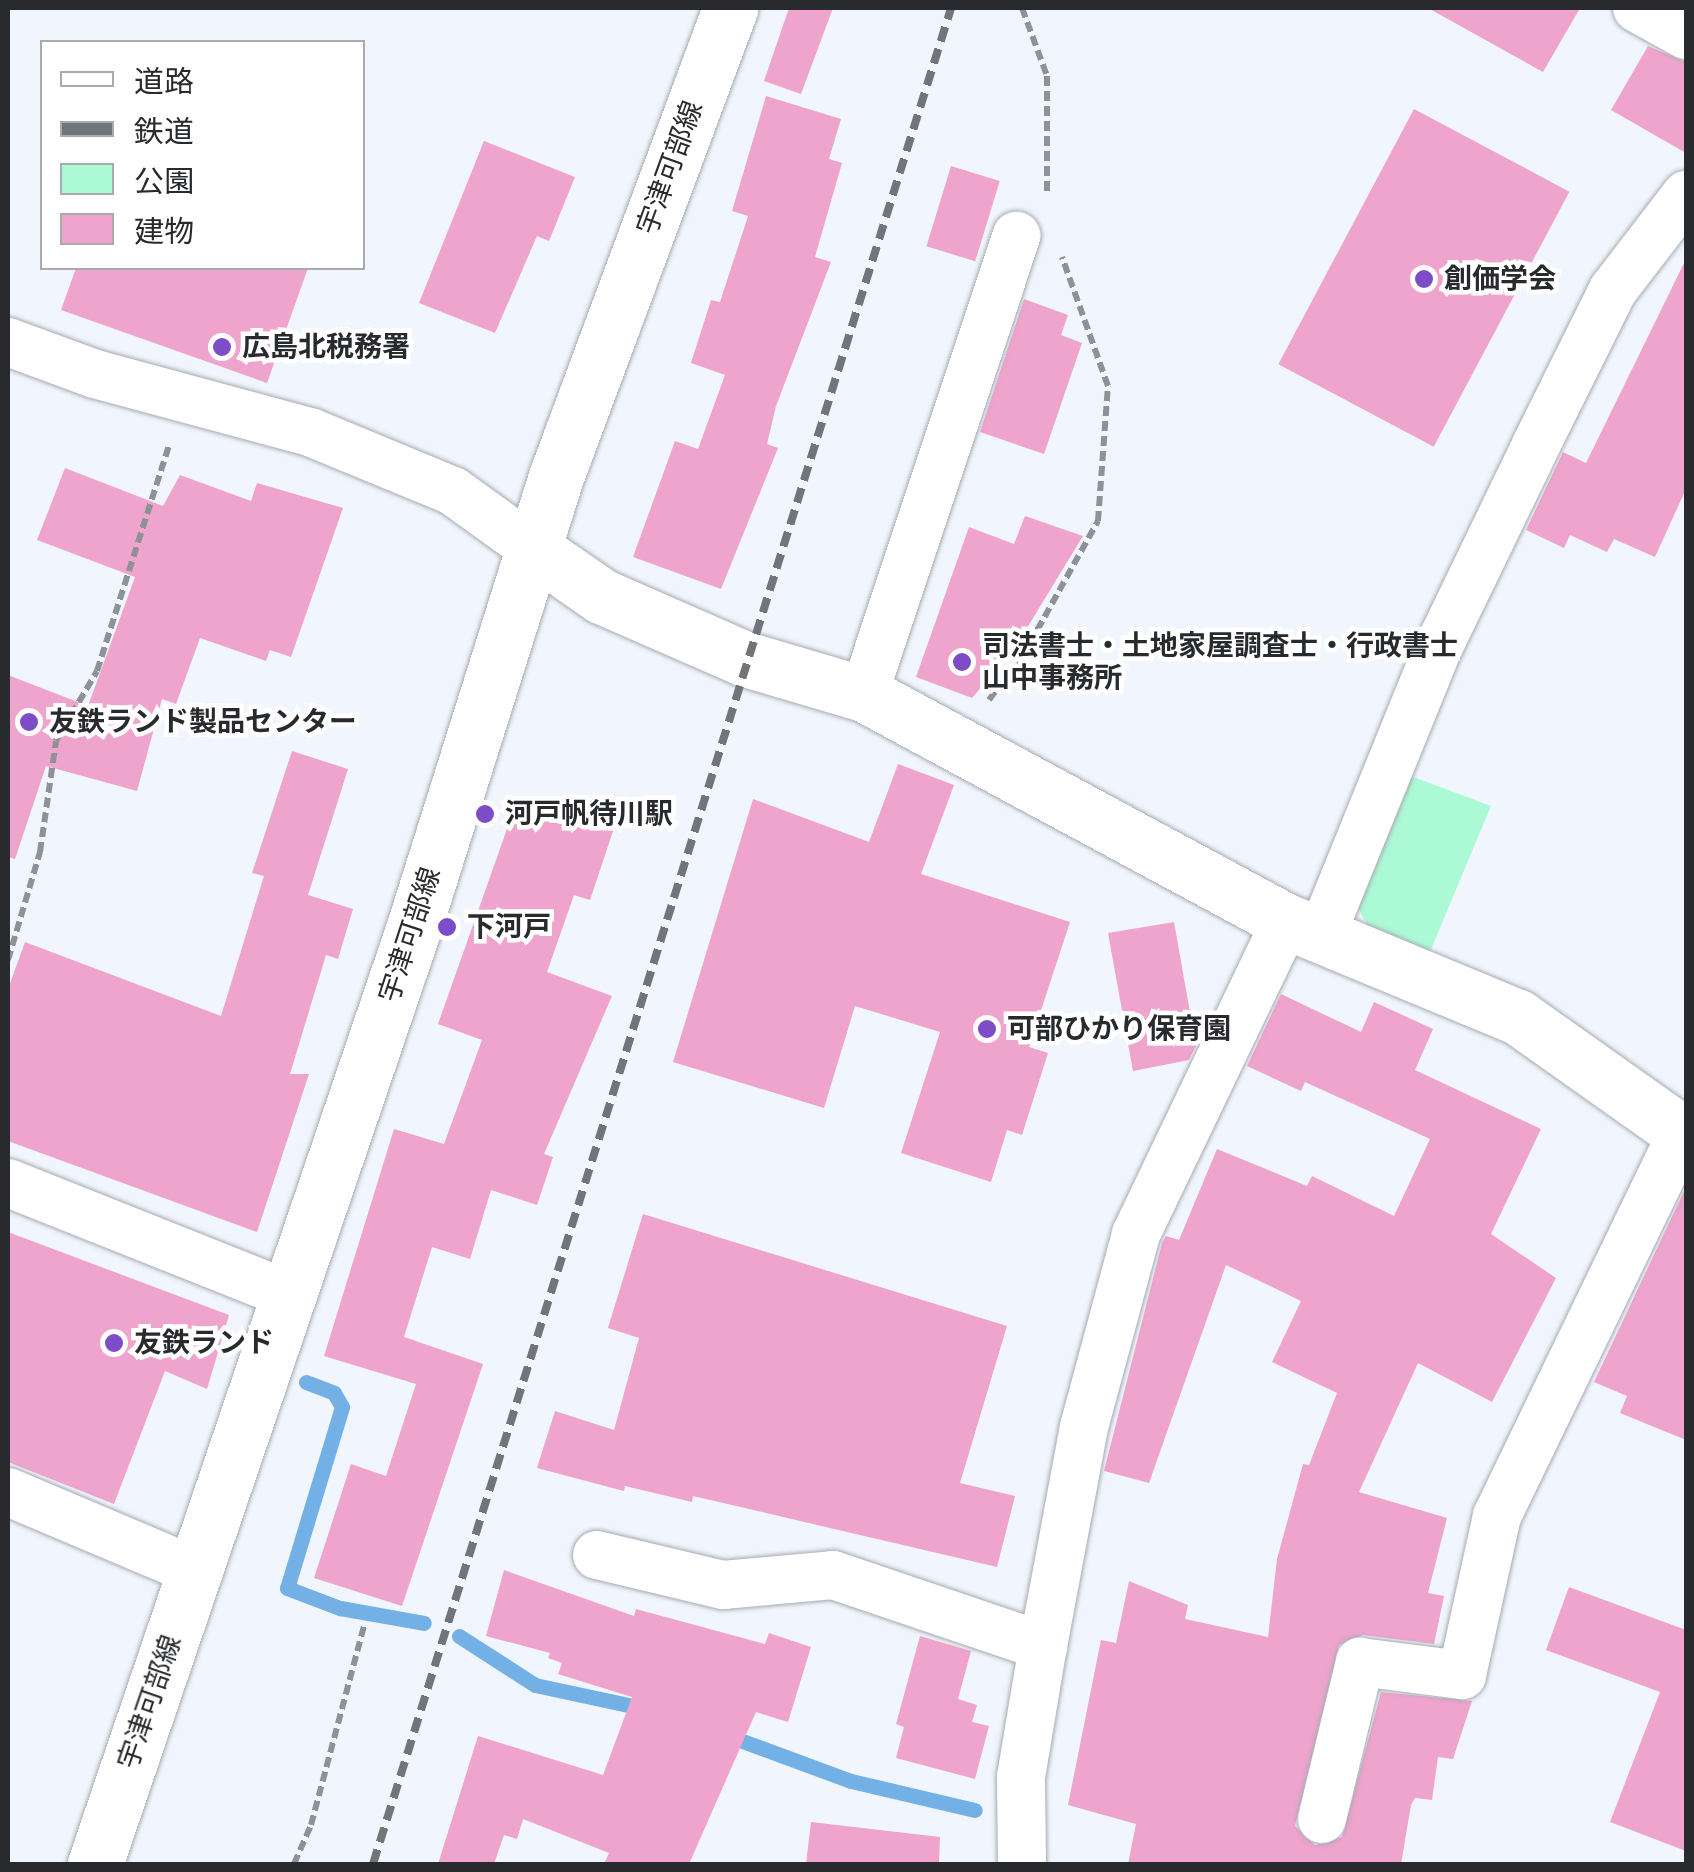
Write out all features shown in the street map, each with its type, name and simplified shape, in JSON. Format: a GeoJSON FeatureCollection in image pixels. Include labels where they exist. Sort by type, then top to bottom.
{"type":"FeatureCollection","features":[{"type":"Feature","properties":{"kind":"main road","name":"宇津可部線"},"geometry":{"type":"LineString","coordinates":[[95,1864],[414,927],[532,548],[730,8]]}},
{"type":"Feature","properties":{"kind":"main road"},"geometry":{"type":"LineString","coordinates":[[532,548],[601,596],[745,659],[864,694],[956,739],[1304,929],[1518,1017],[1684,1135]]}},
{"type":"Feature","properties":{"kind":"street"},"geometry":{"type":"LineString","coordinates":[[1637,8],[1686,35]]}},
{"type":"Feature","properties":{"kind":"street"},"geometry":{"type":"LineString","coordinates":[[1022,1864],[1021,1777],[1042,1646],[1084,1427],[1136,1234],[1304,929],[1614,290],[1686,195]]}},
{"type":"Feature","properties":{"kind":"street"},"geometry":{"type":"LineString","coordinates":[[864,694],[1036,237]]}},
{"type":"Feature","properties":{"kind":"street"},"geometry":{"type":"LineString","coordinates":[[8,342],[198,402],[310,432],[454,491],[532,548]]}},
{"type":"Feature","properties":{"kind":"street"},"geometry":{"type":"LineString","coordinates":[[1322,1819],[1360,1662],[1462,1675],[1497,1516],[1684,1135]]}},
{"type":"Feature","properties":{"kind":"street"},"geometry":{"type":"LineString","coordinates":[[8,1183],[288,1296]]}},
{"type":"Feature","properties":{"kind":"street"},"geometry":{"type":"LineString","coordinates":[[8,1492],[195,1571]]}},
{"type":"Feature","properties":{"kind":"street"},"geometry":{"type":"LineString","coordinates":[[597,1555],[723,1586],[833,1575],[1042,1646]]}},
{"type":"Feature","properties":{"kind":"path"},"geometry":{"type":"LineString","coordinates":[[1022,8],[1047,76],[1047,200]]}},
{"type":"Feature","properties":{"kind":"path"},"geometry":{"type":"LineString","coordinates":[[956,739],[1030,643],[1098,521],[1108,386],[1036,237]]}},
{"type":"Feature","properties":{"kind":"path"},"geometry":{"type":"LineString","coordinates":[[8,960],[40,852],[56,741],[97,671],[164,452],[198,402]]}},
{"type":"Feature","properties":{"kind":"path"},"geometry":{"type":"LineString","coordinates":[[294,1864],[311,1825],[364,1626]]}},
{"type":"Feature","properties":{"kind":"green space"},"geometry":{"type":"Polygon","coordinates":[[[1408,775],[1491,806],[1429,954],[1371,932],[1357,906],[1408,775]]]}},
{"type":"Feature","properties":{"kind":"building"},"geometry":{"type":"Polygon","coordinates":[[[789,8],[833,8],[801,94],[764,81],[789,8]]]}},
{"type":"Feature","properties":{"kind":"building"},"geometry":{"type":"Polygon","coordinates":[[[1428,8],[1580,8],[1543,72],[1428,8]]]}},
{"type":"Feature","properties":{"kind":"building"},"geometry":{"type":"Polygon","coordinates":[[[1648,46],[1686,62],[1686,153],[1611,110],[1648,46]]]}},
{"type":"Feature","properties":{"kind":"building"},"geometry":{"type":"Polygon","coordinates":[[[766,96],[841,119],[829,159],[842,163],[815,257],[831,262],[776,406],[767,444],[778,448],[721,589],[633,557],[675,441],[698,449],[725,375],[691,363],[711,300],[720,302],[748,216],[732,211],[766,96]]]}},
{"type":"Feature","properties":{"kind":"building","name":"創価学会"},"geometry":{"type":"Polygon","coordinates":[[[1414,109],[1569,192],[1434,447],[1278,364],[1414,109]]]}},
{"type":"Feature","properties":{"kind":"building"},"geometry":{"type":"Polygon","coordinates":[[[484,141],[575,177],[549,241],[537,236],[495,333],[419,303],[484,141]]]}},
{"type":"Feature","properties":{"kind":"building"},"geometry":{"type":"Polygon","coordinates":[[[951,166],[1000,181],[975,261],[926,246],[951,166]]]}},
{"type":"Feature","properties":{"kind":"building"},"geometry":{"type":"Polygon","coordinates":[[[1686,259],[1686,489],[1655,557],[1614,539],[1607,552],[1570,535],[1564,548],[1526,530],[1563,452],[1586,463],[1686,259]]]}},
{"type":"Feature","properties":{"kind":"building","name":"広島北税務署"},"geometry":{"type":"Polygon","coordinates":[[[75,270],[307,270],[267,383],[61,310],[75,270]]]}},
{"type":"Feature","properties":{"kind":"building"},"geometry":{"type":"Polygon","coordinates":[[[1024,299],[1068,315],[1061,335],[1082,343],[1044,454],[980,432],[1024,299]]]}},
{"type":"Feature","properties":{"kind":"building"},"geometry":{"type":"Polygon","coordinates":[[[65,468],[163,506],[180,475],[251,501],[257,483],[343,508],[291,657],[270,650],[266,661],[200,638],[176,704],[162,699],[137,791],[46,766],[15,859],[8,857],[8,675],[88,706],[135,577],[37,540],[65,468]]]}},
{"type":"Feature","properties":{"kind":"building"},"geometry":{"type":"Polygon","coordinates":[[[1025,516],[1083,536],[1016,646],[972,698],[916,677],[969,527],[1014,544],[1025,516]]]}},
{"type":"Feature","properties":{"kind":"building"},"geometry":{"type":"Polygon","coordinates":[[[292,751],[348,769],[308,895],[353,909],[338,959],[326,955],[290,1074],[309,1074],[257,1232],[8,1141],[8,989],[25,942],[221,1016],[264,876],[252,873],[292,751]]]}},
{"type":"Feature","properties":{"kind":"building"},"geometry":{"type":"Polygon","coordinates":[[[898,764],[954,785],[921,874],[1070,922],[1029,1047],[1048,1053],[1022,1135],[1007,1130],[991,1182],[901,1153],[940,1032],[855,1006],[824,1108],[673,1062],[753,799],[869,842],[898,764]]]}},
{"type":"Feature","properties":{"kind":"building"},"geometry":{"type":"Polygon","coordinates":[[[518,798],[613,831],[590,900],[574,895],[547,972],[612,996],[544,1154],[553,1157],[537,1205],[491,1190],[470,1259],[432,1247],[404,1337],[483,1364],[402,1606],[314,1578],[351,1464],[386,1476],[416,1384],[324,1356],[394,1129],[444,1144],[482,1040],[438,1024],[518,798]]]}},
{"type":"Feature","properties":{"kind":"building"},"geometry":{"type":"Polygon","coordinates":[[[1174,922],[1196,1046],[1189,1060],[1133,1071],[1108,933],[1174,922]]]}},
{"type":"Feature","properties":{"kind":"building"},"geometry":{"type":"Polygon","coordinates":[[[1281,994],[1361,1032],[1374,1002],[1433,1029],[1415,1070],[1541,1129],[1491,1234],[1556,1278],[1492,1402],[1418,1363],[1359,1492],[1447,1518],[1428,1593],[1444,1596],[1434,1644],[1363,1635],[1339,1645],[1295,1826],[1315,1845],[1342,1837],[1381,1692],[1472,1701],[1453,1759],[1438,1757],[1432,1800],[1415,1798],[1411,1805],[1401,1864],[1128,1864],[1136,1824],[1068,1805],[1101,1640],[1116,1643],[1129,1581],[1188,1605],[1185,1619],[1268,1637],[1277,1559],[1303,1464],[1309,1465],[1337,1393],[1272,1362],[1301,1301],[1226,1265],[1149,1483],[1104,1471],[1162,1243],[1166,1236],[1179,1240],[1217,1149],[1307,1186],[1312,1176],[1394,1216],[1430,1139],[1305,1082],[1301,1091],[1247,1066],[1281,994]]]}},
{"type":"Feature","properties":{"kind":"building"},"geometry":{"type":"Polygon","coordinates":[[[1686,1187],[1686,1440],[1620,1413],[1627,1396],[1594,1382],[1686,1187]]]}},
{"type":"Feature","properties":{"kind":"building"},"geometry":{"type":"Polygon","coordinates":[[[643,1214],[1007,1326],[960,1483],[1015,1496],[997,1567],[693,1496],[692,1502],[625,1486],[624,1491],[537,1468],[555,1411],[614,1430],[639,1338],[608,1328],[643,1214]]]}},
{"type":"Feature","properties":{"kind":"building","name":"友鉄ランド"},"geometry":{"type":"Polygon","coordinates":[[[8,1232],[229,1315],[207,1389],[165,1371],[114,1504],[8,1462],[8,1232]]]}},
{"type":"Feature","properties":{"kind":"building"},"geometry":{"type":"Polygon","coordinates":[[[504,1570],[634,1616],[636,1609],[765,1644],[769,1633],[811,1647],[788,1722],[756,1712],[689,1864],[604,1864],[609,1853],[523,1819],[517,1839],[504,1835],[494,1864],[438,1864],[478,1736],[603,1775],[632,1697],[558,1674],[562,1663],[548,1658],[550,1653],[486,1636],[504,1570]]]}},
{"type":"Feature","properties":{"kind":"building"},"geometry":{"type":"Polygon","coordinates":[[[1569,1587],[1686,1630],[1686,1851],[1610,1822],[1660,1692],[1546,1650],[1569,1587]]]}},
{"type":"Feature","properties":{"kind":"building"},"geometry":{"type":"Polygon","coordinates":[[[920,1636],[971,1651],[958,1699],[977,1705],[972,1722],[989,1726],[975,1779],[896,1758],[904,1727],[896,1724],[920,1636]]]}},
{"type":"Feature","properties":{"kind":"building"},"geometry":{"type":"Polygon","coordinates":[[[811,1822],[940,1837],[939,1864],[806,1864],[811,1822]]]}},
{"type":"Feature","properties":{"kind":"waterway"},"geometry":{"type":"LineString","coordinates":[[306,1382],[334,1393],[342,1407],[287,1588],[340,1608],[424,1623]]}},
{"type":"Feature","properties":{"kind":"waterway"},"geometry":{"type":"LineString","coordinates":[[459,1636],[535,1685],[647,1709]]}},
{"type":"Feature","properties":{"kind":"waterway"},"geometry":{"type":"LineString","coordinates":[[726,1735],[851,1781],[975,1810]]}},
{"type":"Feature","properties":{"kind":"railway"},"geometry":{"type":"LineString","coordinates":[[373,1864],[951,8]]}},
{"type":"Feature","properties":{"kind":"place","name":"創価学会"},"geometry":{"type":"Point","coordinates":[1424,279]}},
{"type":"Feature","properties":{"kind":"place","name":"広島北税務署"},"geometry":{"type":"Point","coordinates":[222,347]}},
{"type":"Feature","properties":{"kind":"place","name":"司法書士・土地家屋調査士・行政書士 山中事務所"},"geometry":{"type":"Point","coordinates":[962,662]}},
{"type":"Feature","properties":{"kind":"place","name":"友鉄ランド製品センター"},"geometry":{"type":"Point","coordinates":[29,722]}},
{"type":"Feature","properties":{"kind":"place","name":"河戸帆待川駅"},"geometry":{"type":"Point","coordinates":[485,814]}},
{"type":"Feature","properties":{"kind":"place","name":"下河戸"},"geometry":{"type":"Point","coordinates":[447,927]}},
{"type":"Feature","properties":{"kind":"place","name":"可部ひかり保育園"},"geometry":{"type":"Point","coordinates":[987,1029]}},
{"type":"Feature","properties":{"kind":"place","name":"友鉄ランド"},"geometry":{"type":"Point","coordinates":[114,1343]}}]}
